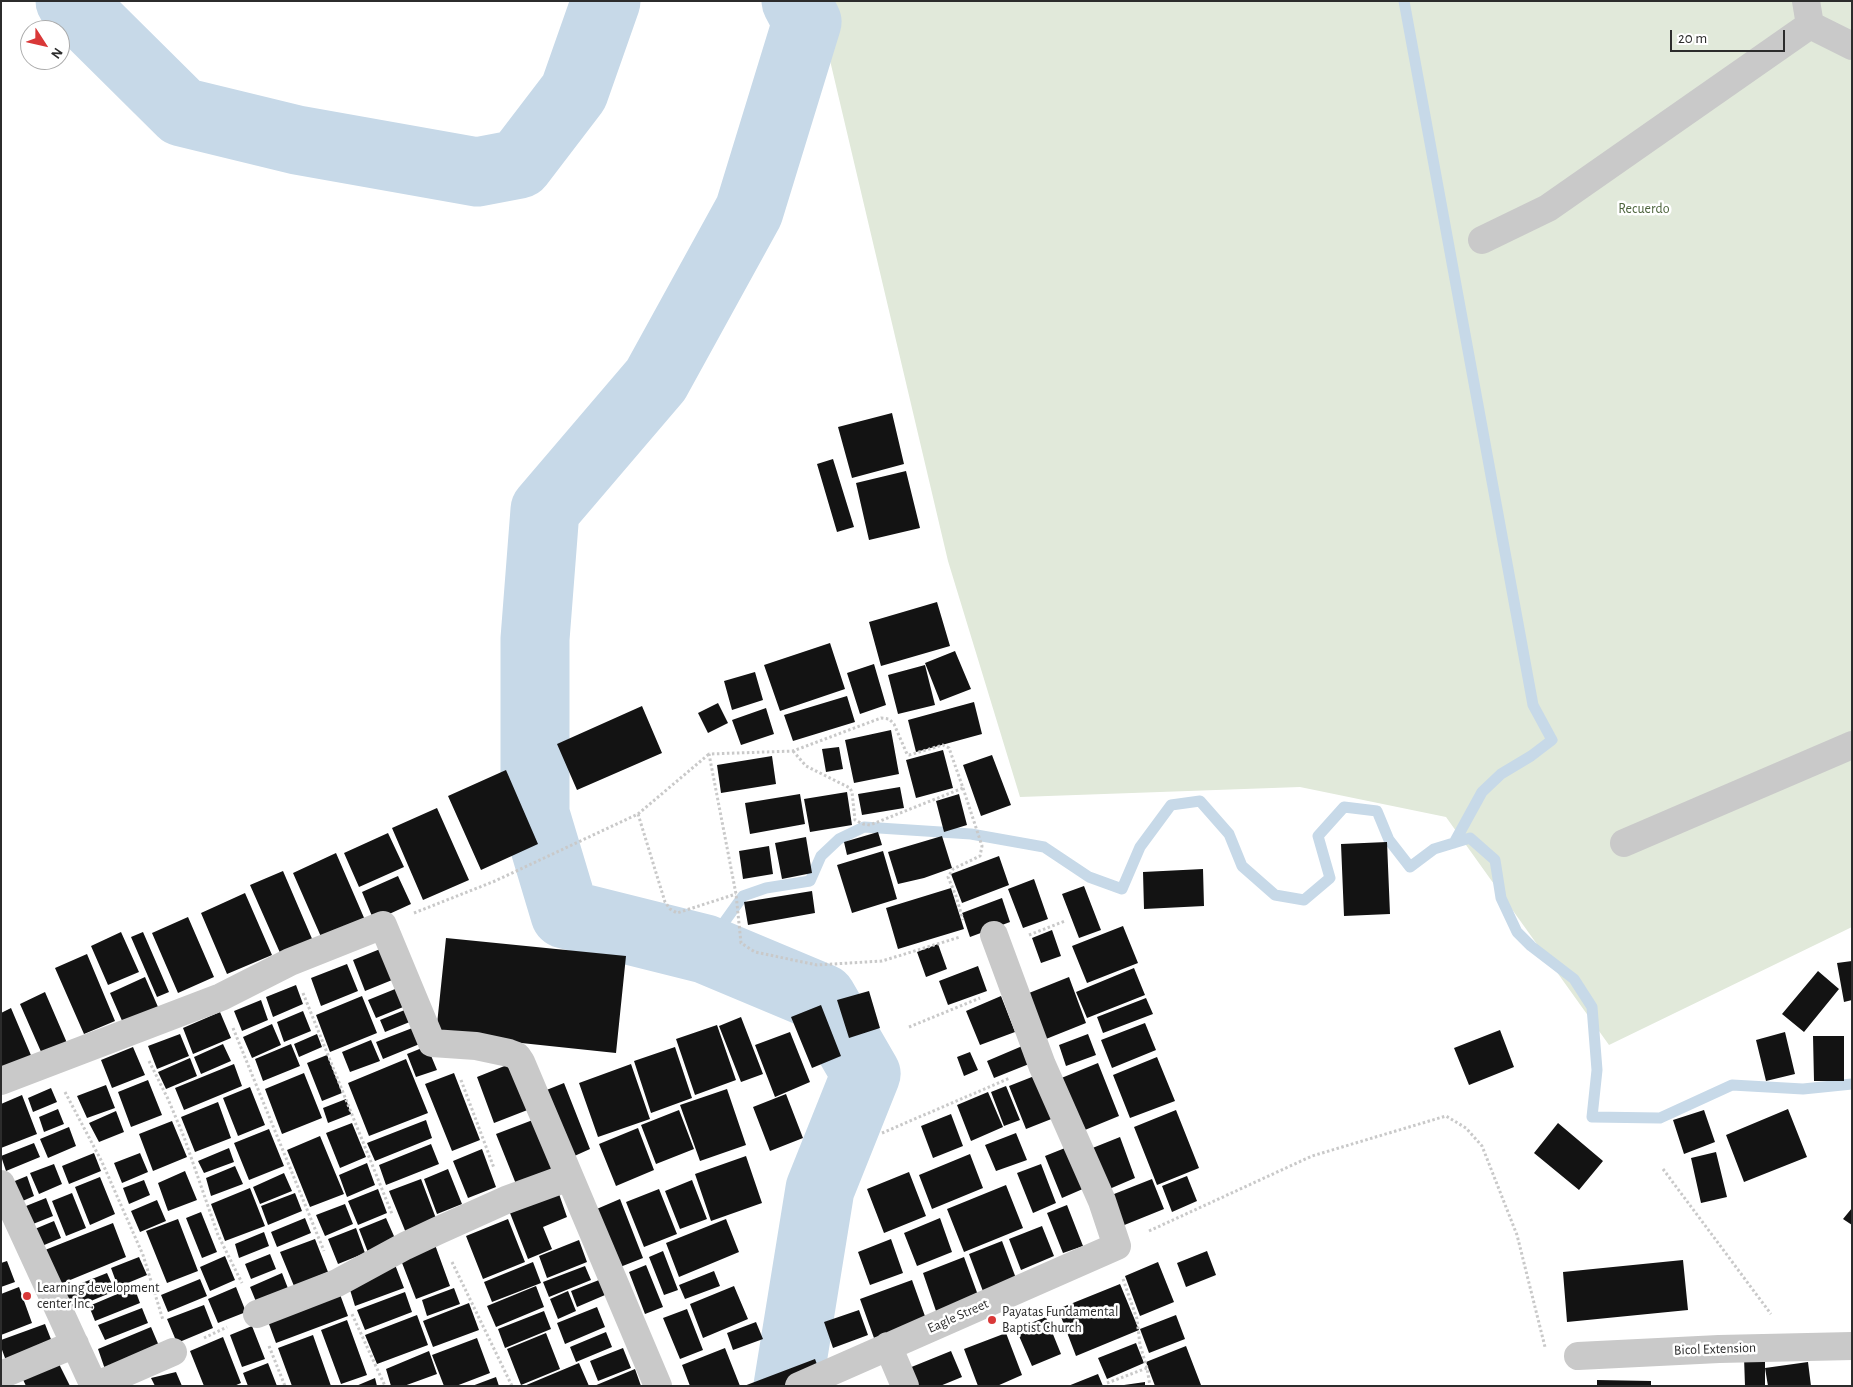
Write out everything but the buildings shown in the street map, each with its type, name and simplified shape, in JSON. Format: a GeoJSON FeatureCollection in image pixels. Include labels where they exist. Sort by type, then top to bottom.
{"type":"FeatureCollection","features":[{"type":"Feature","properties":{"kind":"street"},"geometry":{"type":"LineString","coordinates":[[1482,240],[1548,208],[1808,13],[1852,46]]}},
{"type":"Feature","properties":{"kind":"street"},"geometry":{"type":"LineString","coordinates":[[1624,843],[1852,745]]}},
{"type":"Feature","properties":{"kind":"street"},"geometry":{"type":"LineString","coordinates":[[1,1081],[134,1032],[221,997],[290,962],[383,925],[432,1043],[476,1046],[518,1056],[658,1386]]}},
{"type":"Feature","properties":{"kind":"street"},"geometry":{"type":"LineString","coordinates":[[994,935],[1042,1065],[1102,1201],[1117,1246]]}},
{"type":"Feature","properties":{"kind":"street"},"geometry":{"type":"LineString","coordinates":[[257,1314],[337,1283],[405,1246],[506,1200],[569,1177]]}},
{"type":"Feature","properties":{"kind":"street"},"geometry":{"type":"LineString","coordinates":[[1,1184],[94,1386],[173,1352]]}},
{"type":"Feature","properties":{"kind":"street","name":"Eagle Street"},"geometry":{"type":"LineString","coordinates":[[810,1381],[1117,1246]]}},
{"type":"Feature","properties":{"kind":"street"},"geometry":{"type":"LineString","coordinates":[[1,1375],[75,1344]]}},
{"type":"Feature","properties":{"kind":"street"},"geometry":{"type":"LineString","coordinates":[[888,1346],[905,1386]]}},
{"type":"Feature","properties":{"kind":"street","name":"Bicol Extension"},"geometry":{"type":"LineString","coordinates":[[1578,1356],[1795,1346],[1852,1346]]}},
{"type":"Feature","properties":{"kind":"path"},"geometry":{"type":"LineString","coordinates":[[447,899],[494,881],[638,814],[709,754],[793,751],[881,718],[889,719],[894,724],[909,755],[942,746],[949,748],[982,846],[980,856],[953,869],[948,877],[964,923]]}},
{"type":"Feature","properties":{"kind":"path"},"geometry":{"type":"LineString","coordinates":[[793,751],[806,766],[850,788],[855,820],[863,824],[870,825],[963,788]]}},
{"type":"Feature","properties":{"kind":"path"},"geometry":{"type":"LineString","coordinates":[[709,754],[736,894],[741,942],[746,948],[755,952],[817,965],[882,961],[964,936]]}},
{"type":"Feature","properties":{"kind":"path"},"geometry":{"type":"LineString","coordinates":[[638,814],[665,902],[670,909],[677,913],[736,894]]}},
{"type":"Feature","properties":{"kind":"path"},"geometry":{"type":"LineString","coordinates":[[290,962],[405,1246]]}},
{"type":"Feature","properties":{"kind":"path"},"geometry":{"type":"LineString","coordinates":[[909,1027],[1012,986]]}},
{"type":"Feature","properties":{"kind":"path"},"geometry":{"type":"LineString","coordinates":[[221,997],[337,1283],[385,1386]]}},
{"type":"Feature","properties":{"kind":"path"},"geometry":{"type":"LineString","coordinates":[[134,1032],[168,1099],[184,1137],[218,1235],[257,1314],[285,1386]]}},
{"type":"Feature","properties":{"kind":"path"},"geometry":{"type":"LineString","coordinates":[[432,1043],[458,1071],[506,1200]]}},
{"type":"Feature","properties":{"kind":"path"},"geometry":{"type":"LineString","coordinates":[[49,1062],[102,1162],[143,1255],[173,1352],[257,1314]]}},
{"type":"Feature","properties":{"kind":"path"},"geometry":{"type":"LineString","coordinates":[[882,1133],[1042,1065]]}},
{"type":"Feature","properties":{"kind":"path"},"geometry":{"type":"LineString","coordinates":[[1150,1386],[1140,1345],[1137,1319],[1124,1286],[1117,1246],[1312,1156],[1446,1116],[1466,1128],[1482,1146],[1517,1235],[1544,1346],[1558,1355],[1578,1356]]}},
{"type":"Feature","properties":{"kind":"path"},"geometry":{"type":"LineString","coordinates":[[1663,1169],[1795,1346]]}},
{"type":"Feature","properties":{"kind":"path"},"geometry":{"type":"LineString","coordinates":[[437,1231],[512,1386]]}},
{"type":"Feature","properties":{"kind":"path"},"geometry":{"type":"LineString","coordinates":[[1107,1383],[1147,1368]]}},
{"type":"Feature","properties":{"kind":"green space","name":"Recuerdo"},"geometry":{"type":"Polygon","coordinates":[[[816,1],[1852,1],[1852,927],[1609,1045],[1446,817],[1300,787],[1020,797],[948,561],[816,1]]]}},
{"type":"Feature","properties":{"kind":"waterway"},"geometry":{"type":"LineString","coordinates":[[70,1],[182,112],[297,140],[477,172],[519,164],[574,92],[606,1]]}},
{"type":"Feature","properties":{"kind":"waterway"},"geometry":{"type":"LineString","coordinates":[[788,1386],[820,1189],[866,1074],[822,998],[705,949],[565,914],[535,814],[535,639],[545,510],[656,380],[749,211],[807,22],[796,1]]}},
{"type":"Feature","properties":{"kind":"waterway"},"geometry":{"type":"LineString","coordinates":[[1404,1],[1533,705],[1552,740],[1531,756],[1501,774],[1482,792],[1454,843]]}},
{"type":"Feature","properties":{"kind":"waterway"},"geometry":{"type":"LineString","coordinates":[[705,949],[743,896],[766,888],[810,881],[821,856],[839,839],[864,827],[971,834],[1044,847],[1089,877],[1122,889],[1140,847],[1171,805],[1200,801],[1229,834],[1242,866],[1275,895],[1304,900],[1330,878],[1318,836],[1344,807],[1377,811],[1389,840],[1410,867],[1434,849],[1470,838],[1495,860],[1501,898],[1517,932],[1531,946],[1574,979],[1592,1007],[1597,1070],[1592,1117],[1660,1118],[1732,1085],[1803,1089],[1852,1084]]}},
{"type":"Feature","properties":{"kind":"place","name":"Learning development center Inc."},"geometry":{"type":"Point","coordinates":[27,1296]}},
{"type":"Feature","properties":{"kind":"place","name":"Payatas Fundamental Baptist Church"},"geometry":{"type":"Point","coordinates":[992,1320]}}]}
